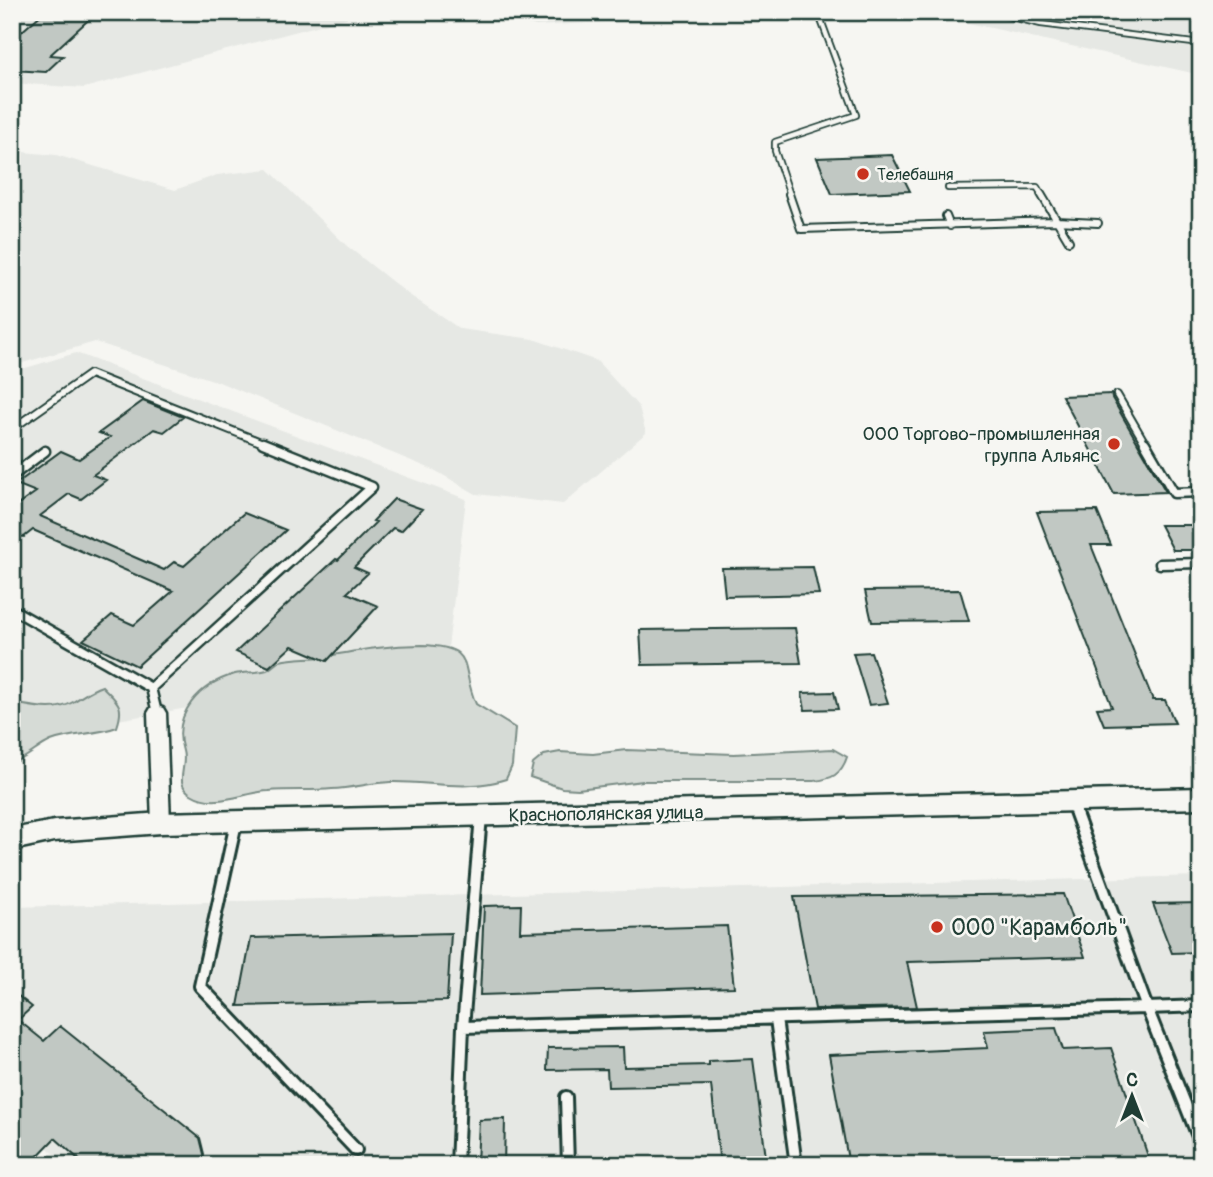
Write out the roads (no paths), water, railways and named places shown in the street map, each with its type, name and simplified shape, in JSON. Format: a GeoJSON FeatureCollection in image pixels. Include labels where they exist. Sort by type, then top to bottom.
{"type":"FeatureCollection","features":[{"type":"Feature","properties":{"kind":"main road","name":"Краснополянская улица"},"geometry":{"type":"LineString","coordinates":[[12,840],[54,831],[161,823],[1201,798]]}},
{"type":"Feature","properties":{"kind":"street"},"geometry":{"type":"LineString","coordinates":[[157,713],[161,823]]}},
{"type":"Feature","properties":{"kind":"lane"},"geometry":{"type":"LineString","coordinates":[[818,12],[856,115],[775,142],[775,151],[801,229],[1056,221],[1098,223]]}},
{"type":"Feature","properties":{"kind":"lane"},"geometry":{"type":"LineString","coordinates":[[990,12],[1041,24],[1201,44]]}},
{"type":"Feature","properties":{"kind":"lane"},"geometry":{"type":"LineString","coordinates":[[948,188],[1037,187],[1069,241]]}},
{"type":"Feature","properties":{"kind":"lane"},"geometry":{"type":"LineString","coordinates":[[946,216],[950,226]]}},
{"type":"Feature","properties":{"kind":"lane"},"geometry":{"type":"LineString","coordinates":[[12,429],[90,374],[372,487],[151,688]]}},
{"type":"Feature","properties":{"kind":"lane"},"geometry":{"type":"LineString","coordinates":[[1118,395],[1174,493],[1201,492]]}},
{"type":"Feature","properties":{"kind":"lane"},"geometry":{"type":"LineString","coordinates":[[12,476],[45,451]]}},
{"type":"Feature","properties":{"kind":"lane"},"geometry":{"type":"LineString","coordinates":[[1160,564],[1201,563]]}},
{"type":"Feature","properties":{"kind":"lane"},"geometry":{"type":"LineString","coordinates":[[12,609],[151,688],[157,713]]}},
{"type":"Feature","properties":{"kind":"lane"},"geometry":{"type":"LineString","coordinates":[[1072,802],[1147,1008],[1201,1144]]}},
{"type":"Feature","properties":{"kind":"lane"},"geometry":{"type":"LineString","coordinates":[[457,1165],[463,1027],[481,816]]}},
{"type":"Feature","properties":{"kind":"lane"},"geometry":{"type":"LineString","coordinates":[[236,823],[200,986],[356,1150]]}},
{"type":"Feature","properties":{"kind":"lane"},"geometry":{"type":"LineString","coordinates":[[463,1027],[1201,1006]]}},
{"type":"Feature","properties":{"kind":"lane"},"geometry":{"type":"LineString","coordinates":[[776,1019],[796,1165]]}},
{"type":"Feature","properties":{"kind":"lane"},"geometry":{"type":"LineString","coordinates":[[566,1097],[568,1165]]}},
{"type":"Feature","properties":{"kind":"place","name":"Телебашня"},"geometry":{"type":"Point","coordinates":[863,174]}},
{"type":"Feature","properties":{"kind":"place","name":"ООО Торгово-промышленная группа Альянс"},"geometry":{"type":"Point","coordinates":[1114,444]}},
{"type":"Feature","properties":{"kind":"place","name":"ООО \"Карамболь\""},"geometry":{"type":"Point","coordinates":[937,927]}}]}
